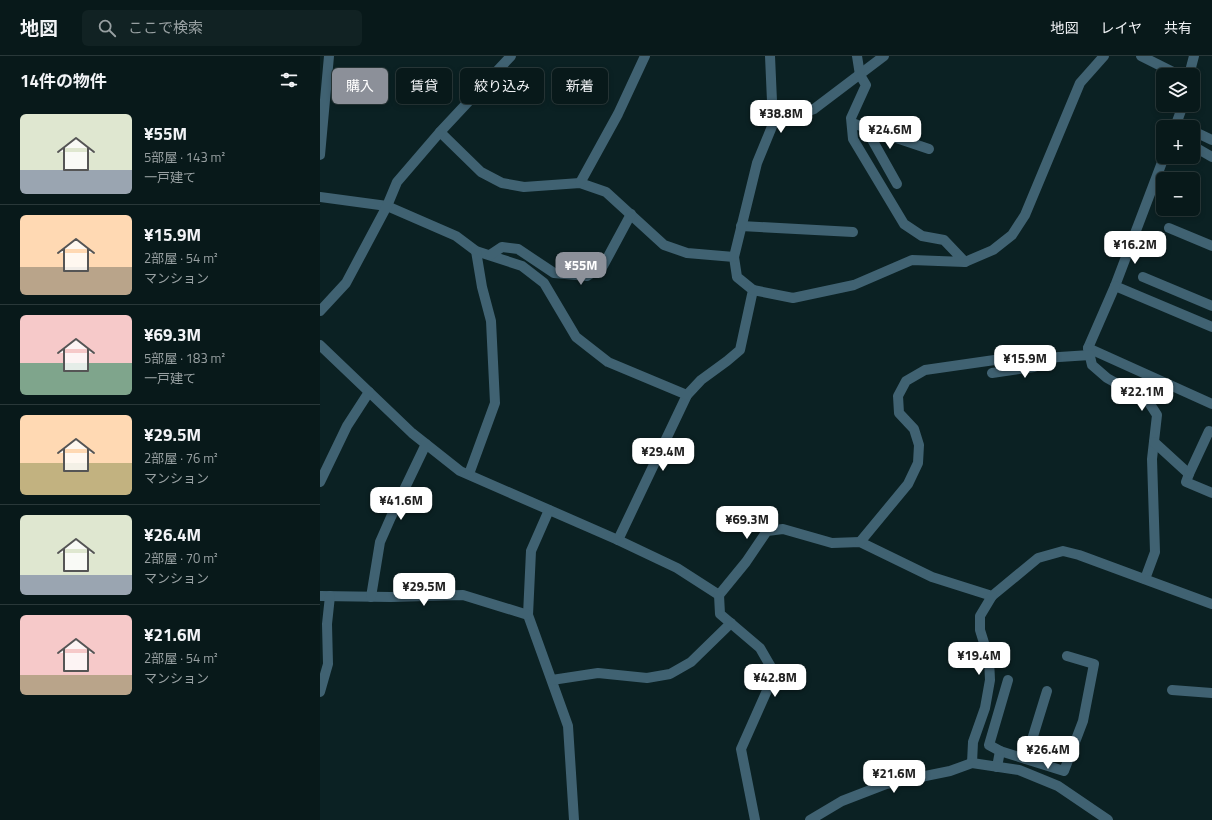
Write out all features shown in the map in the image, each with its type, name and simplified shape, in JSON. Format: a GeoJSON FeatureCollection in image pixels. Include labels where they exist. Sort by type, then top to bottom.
{"type":"FeatureCollection","features":[{"type":"Feature","properties":{"kind":"street"},"geometry":{"type":"LineString","coordinates":[[320,155],[329,56]]}},
{"type":"Feature","properties":{"kind":"street"},"geometry":{"type":"LineString","coordinates":[[320,311],[346,283],[387,206],[397,182],[440,132],[511,56]]}},
{"type":"Feature","properties":{"kind":"street"},"geometry":{"type":"LineString","coordinates":[[580,183],[618,114],[645,56]]}},
{"type":"Feature","properties":{"kind":"street"},"geometry":{"type":"LineString","coordinates":[[770,56],[773,124],[757,163],[734,257],[738,277],[753,290],[793,298],[854,285],[912,260],[966,262],[994,250],[1012,235],[1025,215],[1080,83],[1104,56]]}},
{"type":"Feature","properties":{"kind":"street"},"geometry":{"type":"LineString","coordinates":[[857,56],[860,75],[866,85],[851,118],[853,139],[904,224],[922,236],[944,240],[966,262]]}},
{"type":"Feature","properties":{"kind":"street"},"geometry":{"type":"LineString","coordinates":[[773,124],[814,110],[884,56]]}},
{"type":"Feature","properties":{"kind":"street"},"geometry":{"type":"LineString","coordinates":[[1141,56],[1165,68]]}},
{"type":"Feature","properties":{"kind":"street"},"geometry":{"type":"LineString","coordinates":[[1191,68],[1194,56]]}},
{"type":"Feature","properties":{"kind":"street"},"geometry":{"type":"LineString","coordinates":[[852,123],[929,149]]}},
{"type":"Feature","properties":{"kind":"street"},"geometry":{"type":"LineString","coordinates":[[865,127],[897,184]]}},
{"type":"Feature","properties":{"kind":"street"},"geometry":{"type":"LineString","coordinates":[[440,132],[481,172],[502,183],[524,187],[580,183],[606,192],[664,245],[687,253],[734,257]]}},
{"type":"Feature","properties":{"kind":"street"},"geometry":{"type":"LineString","coordinates":[[1200,134],[1212,140]]}},
{"type":"Feature","properties":{"kind":"street"},"geometry":{"type":"LineString","coordinates":[[1200,150],[1212,157]]}},
{"type":"Feature","properties":{"kind":"street"},"geometry":{"type":"LineString","coordinates":[[1145,579],[1155,552],[1152,459],[1157,415],[1148,401],[1107,378],[1092,364],[1089,352],[1161,164]]}},
{"type":"Feature","properties":{"kind":"street"},"geometry":{"type":"LineString","coordinates":[[320,197],[387,206],[456,236],[476,251],[522,266],[544,283],[576,337],[608,362],[687,395]]}},
{"type":"Feature","properties":{"kind":"street"},"geometry":{"type":"LineString","coordinates":[[490,255],[502,247],[518,249],[554,273],[587,276],[603,266],[631,214]]}},
{"type":"Feature","properties":{"kind":"street"},"geometry":{"type":"LineString","coordinates":[[742,226],[853,232]]}},
{"type":"Feature","properties":{"kind":"street"},"geometry":{"type":"LineString","coordinates":[[1168,228],[1212,246]]}},
{"type":"Feature","properties":{"kind":"street"},"geometry":{"type":"LineString","coordinates":[[469,474],[495,403],[492,321],[482,287],[476,251]]}},
{"type":"Feature","properties":{"kind":"street"},"geometry":{"type":"LineString","coordinates":[[1144,277],[1212,306]]}},
{"type":"Feature","properties":{"kind":"street"},"geometry":{"type":"LineString","coordinates":[[1115,286],[1212,327]]}},
{"type":"Feature","properties":{"kind":"street"},"geometry":{"type":"LineString","coordinates":[[618,540],[687,395],[701,380],[740,350],[753,290]]}},
{"type":"Feature","properties":{"kind":"street"},"geometry":{"type":"LineString","coordinates":[[320,345],[412,433],[460,471],[618,540],[677,568],[719,595]]}},
{"type":"Feature","properties":{"kind":"street"},"geometry":{"type":"LineString","coordinates":[[860,542],[908,484],[918,463],[919,445],[914,429],[899,413],[898,396],[906,380],[925,370],[1022,356],[1040,358],[1089,352],[1212,404]]}},
{"type":"Feature","properties":{"kind":"street"},"geometry":{"type":"LineString","coordinates":[[992,373],[1034,367],[1040,358]]}},
{"type":"Feature","properties":{"kind":"street"},"geometry":{"type":"LineString","coordinates":[[320,482],[347,426],[370,392]]}},
{"type":"Feature","properties":{"kind":"street"},"geometry":{"type":"LineString","coordinates":[[1212,432],[1210,431],[1186,482],[1212,493]]}},
{"type":"Feature","properties":{"kind":"street"},"geometry":{"type":"LineString","coordinates":[[1154,442],[1189,474]]}},
{"type":"Feature","properties":{"kind":"street"},"geometry":{"type":"LineString","coordinates":[[371,597],[380,542],[426,444]]}},
{"type":"Feature","properties":{"kind":"street"},"geometry":{"type":"LineString","coordinates":[[549,510],[531,551],[528,616],[568,726],[574,820]]}},
{"type":"Feature","properties":{"kind":"street"},"geometry":{"type":"LineString","coordinates":[[755,820],[741,749],[769,686],[771,667],[760,648],[720,614],[719,595],[746,562],[767,531],[783,529],[832,543],[860,542],[932,577],[992,596]]}},
{"type":"Feature","properties":{"kind":"street"},"geometry":{"type":"LineString","coordinates":[[972,763],[973,742],[985,708],[990,680],[989,659],[980,630],[980,616],[992,596],[1038,558],[1063,551],[1080,555],[1212,604]]}},
{"type":"Feature","properties":{"kind":"street"},"geometry":{"type":"LineString","coordinates":[[320,692],[328,664],[325,596],[371,597],[463,595],[528,616]]}},
{"type":"Feature","properties":{"kind":"street"},"geometry":{"type":"LineString","coordinates":[[552,680],[598,674],[647,678],[670,674],[691,662],[731,623]]}},
{"type":"Feature","properties":{"kind":"street"},"geometry":{"type":"LineString","coordinates":[[1008,680],[989,745],[1000,751],[1064,771],[1083,721],[1094,664],[1067,656]]}},
{"type":"Feature","properties":{"kind":"street"},"geometry":{"type":"LineString","coordinates":[[1172,690],[1212,693]]}},
{"type":"Feature","properties":{"kind":"street"},"geometry":{"type":"LineString","coordinates":[[1026,759],[1047,691]]}},
{"type":"Feature","properties":{"kind":"street"},"geometry":{"type":"LineString","coordinates":[[997,767],[1000,751]]}},
{"type":"Feature","properties":{"kind":"street"},"geometry":{"type":"LineString","coordinates":[[810,820],[842,801],[886,784],[950,771],[972,763],[1019,770],[1058,786],[1108,820]]}}]}
